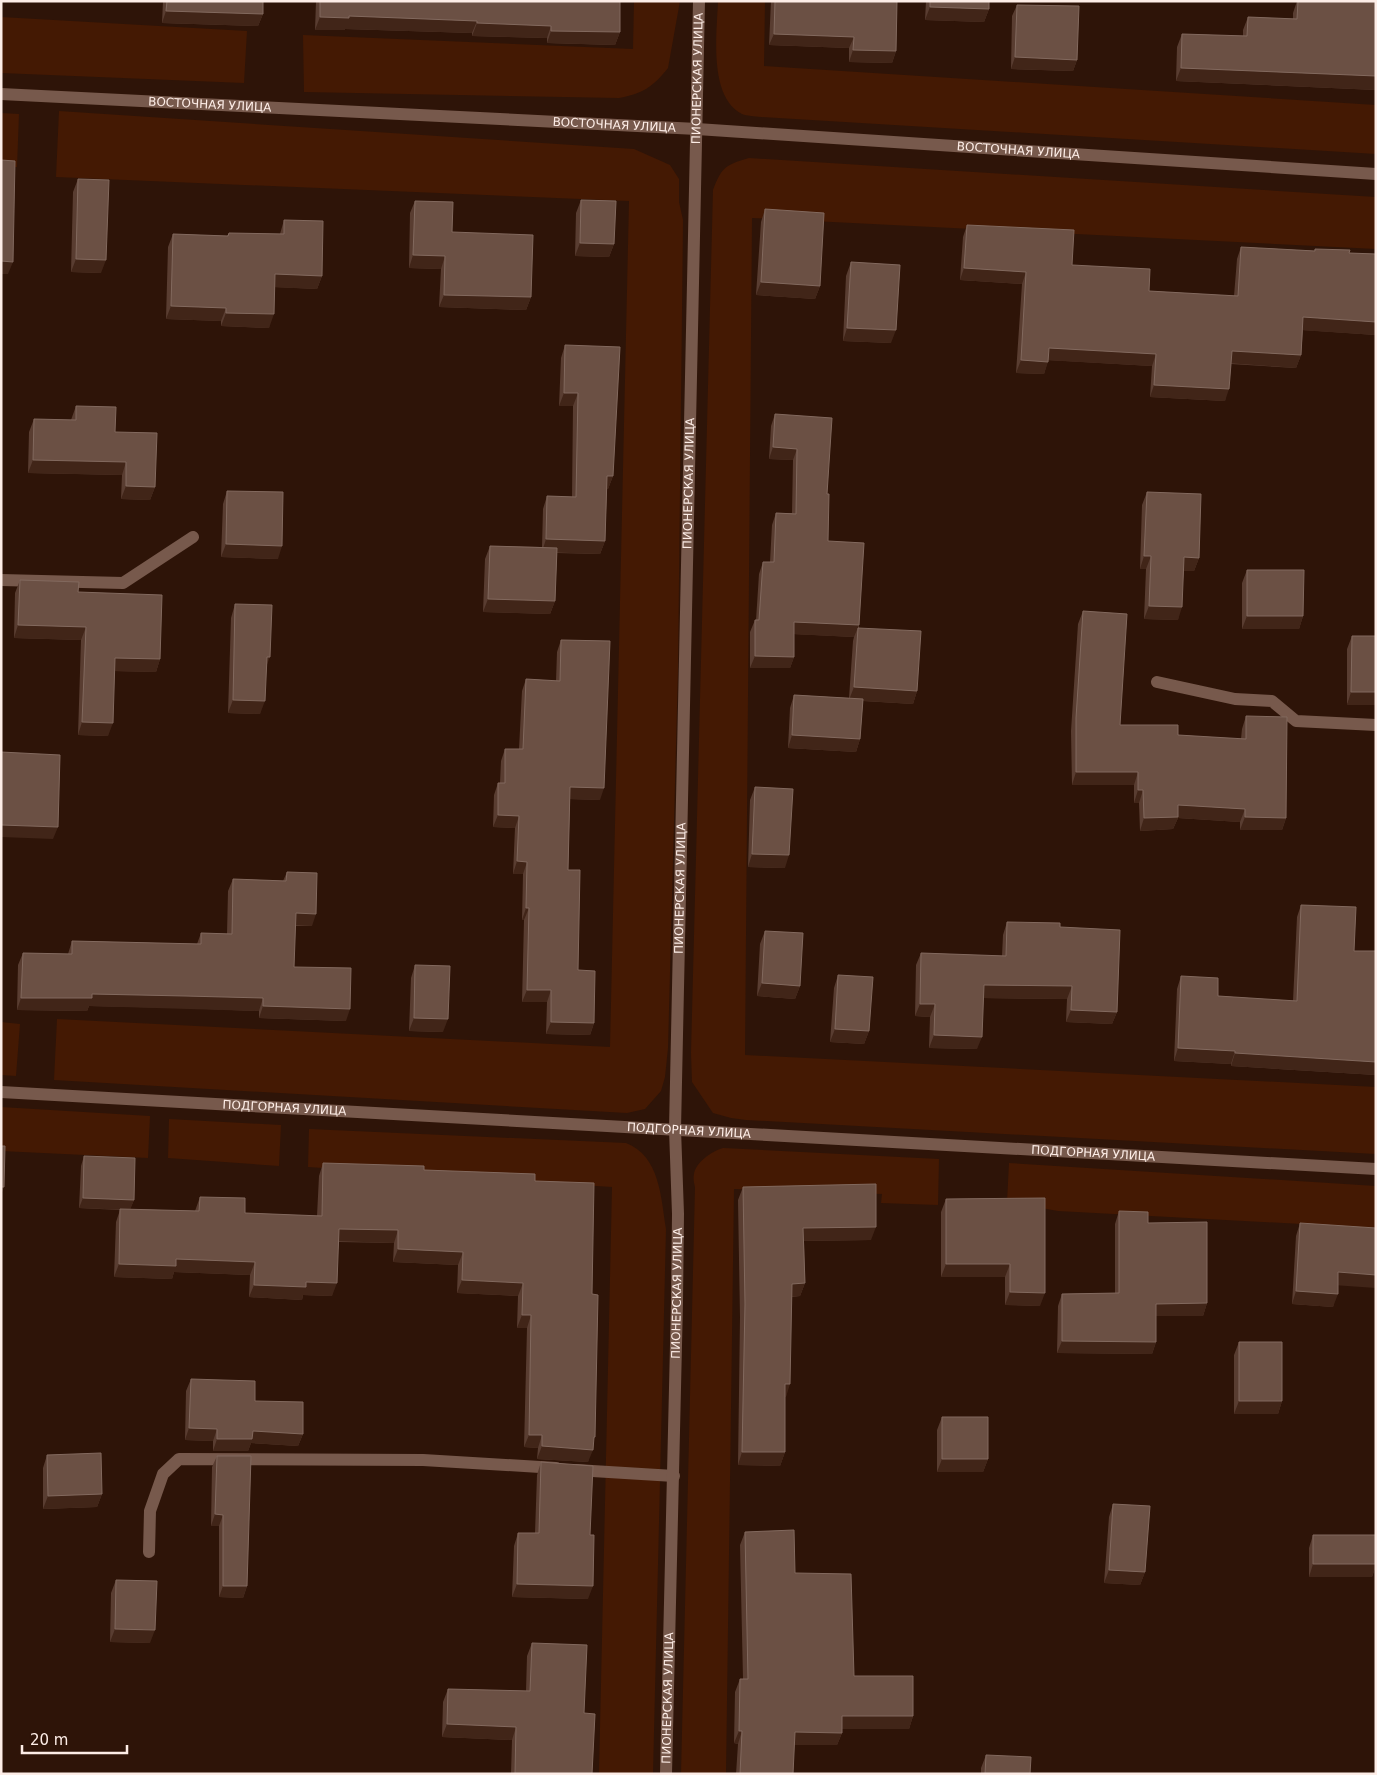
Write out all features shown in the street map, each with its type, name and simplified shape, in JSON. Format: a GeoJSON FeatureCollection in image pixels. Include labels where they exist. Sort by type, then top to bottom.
{"type":"FeatureCollection","features":[{"type":"Feature","properties":{"kind":"street","name":"ПИОНЕРСКАЯ УЛИЦА"},"geometry":{"type":"LineString","coordinates":[[666,1774],[674,1476],[678,1214],[675,1129],[699,1]]}},
{"type":"Feature","properties":{"kind":"street","name":"ВОСТОЧНАЯ УЛИЦА"},"geometry":{"type":"LineString","coordinates":[[1,94],[697,129],[1376,174]]}},
{"type":"Feature","properties":{"kind":"street"},"geometry":{"type":"LineString","coordinates":[[1,580],[123,583],[193,537]]}},
{"type":"Feature","properties":{"kind":"street"},"geometry":{"type":"LineString","coordinates":[[1157,682],[1236,699],[1272,701],[1296,721],[1376,724]]}},
{"type":"Feature","properties":{"kind":"street","name":"ПОДГОРНАЯ УЛИЦА"},"geometry":{"type":"LineString","coordinates":[[1,1092],[1376,1169]]}},
{"type":"Feature","properties":{"kind":"street"},"geometry":{"type":"LineString","coordinates":[[149,1552],[150,1512],[162,1474],[179,1459],[423,1460],[674,1476]]}},
{"type":"Feature","properties":{"kind":"shaded area"},"geometry":{"type":"Polygon","coordinates":[[[634,1],[680,1],[668,68],[652,85],[641,92],[627,96],[619,98],[304,92],[303,35],[633,49],[634,1]]]}},
{"type":"Feature","properties":{"kind":"shaded area"},"geometry":{"type":"Polygon","coordinates":[[[718,1],[765,1],[764,66],[1376,105],[1376,154],[744,115],[731,106],[724,94],[719,79],[716,46],[718,1]]]}},
{"type":"Feature","properties":{"kind":"shaded area"},"geometry":{"type":"Polygon","coordinates":[[[1,17],[247,31],[244,83],[1,73],[1,17]]]}},
{"type":"Feature","properties":{"kind":"shaded area"},"geometry":{"type":"Polygon","coordinates":[[[59,111],[634,149],[670,165],[679,179],[679,202],[683,220],[678,669],[668,1048],[665,1077],[661,1091],[645,1109],[627,1113],[54,1080],[57,1019],[610,1047],[629,201],[56,177],[59,111]]]}},
{"type":"Feature","properties":{"kind":"shaded area"},"geometry":{"type":"Polygon","coordinates":[[[1,113],[19,114],[17,167],[1,167],[1,113]]]}},
{"type":"Feature","properties":{"kind":"shaded area"},"geometry":{"type":"Polygon","coordinates":[[[749,158],[1376,197],[1376,249],[752,218],[745,1055],[1376,1087],[1376,1154],[746,1120],[713,1113],[692,1082],[691,1053],[713,190],[725,168],[749,158]]]}},
{"type":"Feature","properties":{"kind":"shaded area"},"geometry":{"type":"Polygon","coordinates":[[[1,1022],[20,1024],[16,1076],[1,1075],[1,1022]]]}},
{"type":"Feature","properties":{"kind":"shaded area"},"geometry":{"type":"Polygon","coordinates":[[[1,1107],[150,1116],[148,1158],[1,1151],[1,1107]]]}},
{"type":"Feature","properties":{"kind":"shaded area"},"geometry":{"type":"Polygon","coordinates":[[[169,1119],[281,1125],[279,1166],[168,1158],[169,1119]]]}},
{"type":"Feature","properties":{"kind":"shaded area"},"geometry":{"type":"Polygon","coordinates":[[[309,1129],[626,1143],[637,1149],[652,1168],[660,1192],[666,1229],[653,1774],[599,1774],[612,1187],[308,1167],[309,1129]]]}},
{"type":"Feature","properties":{"kind":"shaded area"},"geometry":{"type":"Polygon","coordinates":[[[723,1148],[939,1159],[938,1205],[881,1203],[882,1194],[734,1189],[726,1774],[681,1774],[694,1177],[695,1170],[701,1161],[723,1148]]]}},
{"type":"Feature","properties":{"kind":"shaded area"},"geometry":{"type":"Polygon","coordinates":[[[1009,1163],[1376,1186],[1376,1228],[1058,1211],[1007,1202],[1009,1163]]]}},
{"type":"Feature","properties":{"kind":"building"},"geometry":{"type":"Polygon","coordinates":[[[167,1],[263,1],[263,14],[166,11],[167,1]]]}},
{"type":"Feature","properties":{"kind":"building"},"geometry":{"type":"Polygon","coordinates":[[[320,1],[620,1],[620,32],[551,31],[551,26],[477,23],[477,21],[349,16],[349,18],[320,17],[320,1]]]}},
{"type":"Feature","properties":{"kind":"building"},"geometry":{"type":"Polygon","coordinates":[[[775,1],[897,1],[896,51],[853,50],[854,37],[774,34],[775,1]]]}},
{"type":"Feature","properties":{"kind":"building"},"geometry":{"type":"Polygon","coordinates":[[[930,1],[989,1],[989,9],[930,7],[930,1]]]}},
{"type":"Feature","properties":{"kind":"building"},"geometry":{"type":"Polygon","coordinates":[[[1298,1],[1376,2],[1376,76],[1181,68],[1182,34],[1247,36],[1248,17],[1297,19],[1298,1]]]}},
{"type":"Feature","properties":{"kind":"building"},"geometry":{"type":"Polygon","coordinates":[[[1017,5],[1079,6],[1077,60],[1015,57],[1017,5]]]}},
{"type":"Feature","properties":{"kind":"building"},"geometry":{"type":"Polygon","coordinates":[[[1,160],[15,161],[13,262],[1,261],[1,160]]]}},
{"type":"Feature","properties":{"kind":"building"},"geometry":{"type":"Polygon","coordinates":[[[78,179],[109,180],[106,260],[76,259],[78,179]]]}},
{"type":"Feature","properties":{"kind":"building"},"geometry":{"type":"Polygon","coordinates":[[[581,200],[616,201],[614,244],[580,243],[581,200]]]}},
{"type":"Feature","properties":{"kind":"building"},"geometry":{"type":"Polygon","coordinates":[[[415,201],[453,202],[452,232],[533,235],[531,297],[444,295],[445,256],[413,255],[415,201]]]}},
{"type":"Feature","properties":{"kind":"building"},"geometry":{"type":"Polygon","coordinates":[[[765,209],[824,213],[820,286],[761,282],[765,209]]]}},
{"type":"Feature","properties":{"kind":"building"},"geometry":{"type":"Polygon","coordinates":[[[284,220],[323,221],[322,276],[275,274],[274,314],[226,313],[226,308],[171,306],[173,234],[228,236],[229,233],[284,234],[284,220]]]}},
{"type":"Feature","properties":{"kind":"building"},"geometry":{"type":"Polygon","coordinates":[[[967,225],[1074,230],[1072,265],[1150,269],[1149,291],[1238,296],[1241,247],[1315,251],[1315,249],[1350,250],[1349,253],[1376,254],[1376,322],[1303,317],[1301,355],[1232,351],[1229,389],[1154,385],[1156,354],[1049,348],[1048,362],[1021,360],[1026,272],[964,268],[967,225]]]}},
{"type":"Feature","properties":{"kind":"building"},"geometry":{"type":"Polygon","coordinates":[[[851,262],[900,265],[896,330],[847,328],[851,262]]]}},
{"type":"Feature","properties":{"kind":"building"},"geometry":{"type":"Polygon","coordinates":[[[565,345],[620,347],[613,476],[607,476],[605,541],[546,539],[547,496],[576,497],[578,393],[564,393],[565,345]]]}},
{"type":"Feature","properties":{"kind":"building"},"geometry":{"type":"Polygon","coordinates":[[[76,406],[116,407],[115,432],[157,433],[155,487],[126,486],[126,462],[33,460],[34,419],[76,420],[76,406]]]}},
{"type":"Feature","properties":{"kind":"building"},"geometry":{"type":"Polygon","coordinates":[[[775,414],[832,418],[827,494],[829,494],[828,541],[864,543],[859,625],[794,622],[794,657],[755,656],[755,620],[759,620],[763,562],[774,562],[776,513],[796,514],[797,449],[773,447],[775,414]]]}},
{"type":"Feature","properties":{"kind":"building"},"geometry":{"type":"Polygon","coordinates":[[[227,491],[283,492],[282,546],[226,544],[227,491]]]}},
{"type":"Feature","properties":{"kind":"building"},"geometry":{"type":"Polygon","coordinates":[[[1147,492],[1201,494],[1199,558],[1184,557],[1182,607],[1149,606],[1151,556],[1144,556],[1147,492]]]}},
{"type":"Feature","properties":{"kind":"building"},"geometry":{"type":"Polygon","coordinates":[[[490,546],[557,548],[555,601],[488,599],[490,546]]]}},
{"type":"Feature","properties":{"kind":"building"},"geometry":{"type":"Polygon","coordinates":[[[1247,570],[1304,570],[1303,616],[1247,616],[1247,570]]]}},
{"type":"Feature","properties":{"kind":"building"},"geometry":{"type":"Polygon","coordinates":[[[20,580],[79,582],[78,592],[162,595],[160,659],[115,658],[113,723],[82,722],[86,627],[18,625],[20,580]]]}},
{"type":"Feature","properties":{"kind":"building"},"geometry":{"type":"Polygon","coordinates":[[[235,604],[272,605],[270,657],[267,657],[265,701],[233,700],[235,604]]]}},
{"type":"Feature","properties":{"kind":"building"},"geometry":{"type":"Polygon","coordinates":[[[1083,611],[1127,614],[1120,725],[1178,725],[1178,735],[1246,739],[1246,716],[1287,717],[1286,818],[1245,817],[1245,809],[1178,805],[1178,817],[1144,818],[1143,790],[1138,790],[1138,772],[1076,772],[1076,718],[1083,611]]]}},
{"type":"Feature","properties":{"kind":"building"},"geometry":{"type":"Polygon","coordinates":[[[858,628],[921,631],[917,691],[854,687],[858,628]]]}},
{"type":"Feature","properties":{"kind":"building"},"geometry":{"type":"Polygon","coordinates":[[[1352,636],[1376,636],[1376,692],[1351,692],[1352,636]]]}},
{"type":"Feature","properties":{"kind":"building"},"geometry":{"type":"Polygon","coordinates":[[[561,640],[610,641],[604,788],[570,787],[568,870],[580,870],[578,970],[595,971],[594,1023],[551,1022],[551,990],[527,990],[529,908],[526,908],[527,862],[517,861],[519,816],[498,815],[498,783],[505,783],[505,749],[523,749],[526,679],[560,681],[561,640]]]}},
{"type":"Feature","properties":{"kind":"building"},"geometry":{"type":"Polygon","coordinates":[[[794,695],[863,699],[860,739],[792,735],[794,695]]]}},
{"type":"Feature","properties":{"kind":"building"},"geometry":{"type":"Polygon","coordinates":[[[1,752],[60,755],[58,827],[1,825],[1,752]]]}},
{"type":"Feature","properties":{"kind":"building"},"geometry":{"type":"Polygon","coordinates":[[[755,787],[793,789],[789,855],[752,854],[755,787]]]}},
{"type":"Feature","properties":{"kind":"building"},"geometry":{"type":"Polygon","coordinates":[[[287,872],[317,873],[316,914],[296,913],[294,967],[351,968],[350,1009],[263,1006],[263,998],[92,994],[92,998],[21,998],[23,953],[72,954],[72,941],[201,944],[201,933],[232,934],[233,879],[286,881],[287,872]]]}},
{"type":"Feature","properties":{"kind":"building"},"geometry":{"type":"Polygon","coordinates":[[[1301,905],[1356,907],[1354,951],[1376,951],[1376,1062],[1178,1048],[1181,976],[1218,978],[1218,996],[1297,1001],[1301,905]]]}},
{"type":"Feature","properties":{"kind":"building"},"geometry":{"type":"Polygon","coordinates":[[[1007,922],[1060,923],[1060,927],[1120,930],[1117,1012],[1071,1010],[1072,986],[984,985],[982,1037],[934,1035],[935,1004],[920,1004],[921,953],[1006,956],[1007,922]]]}},
{"type":"Feature","properties":{"kind":"building"},"geometry":{"type":"Polygon","coordinates":[[[765,931],[803,933],[800,986],[762,983],[765,931]]]}},
{"type":"Feature","properties":{"kind":"building"},"geometry":{"type":"Polygon","coordinates":[[[415,965],[450,966],[448,1019],[414,1018],[415,965]]]}},
{"type":"Feature","properties":{"kind":"building"},"geometry":{"type":"Polygon","coordinates":[[[838,975],[873,977],[869,1031],[835,1029],[838,975]]]}},
{"type":"Feature","properties":{"kind":"building"},"geometry":{"type":"Polygon","coordinates":[[[1,1146],[5,1146],[4,1187],[1,1187],[1,1146]]]}},
{"type":"Feature","properties":{"kind":"building"},"geometry":{"type":"Polygon","coordinates":[[[84,1156],[135,1158],[134,1200],[83,1198],[84,1156]]]}},
{"type":"Feature","properties":{"kind":"building"},"geometry":{"type":"Polygon","coordinates":[[[323,1163],[424,1166],[424,1170],[535,1174],[535,1181],[594,1183],[592,1294],[598,1295],[595,1437],[593,1450],[542,1446],[542,1435],[529,1435],[531,1315],[522,1315],[523,1283],[462,1280],[463,1252],[398,1249],[398,1230],[339,1229],[337,1283],[306,1282],[306,1287],[254,1285],[255,1262],[176,1259],[176,1266],[119,1264],[120,1209],[199,1211],[200,1197],[245,1198],[245,1213],[322,1216],[323,1163]]]}},
{"type":"Feature","properties":{"kind":"building"},"geometry":{"type":"Polygon","coordinates":[[[876,1184],[876,1227],[803,1228],[805,1283],[792,1284],[790,1384],[785,1384],[785,1452],[742,1452],[745,1304],[743,1187],[876,1184]]]}},
{"type":"Feature","properties":{"kind":"building"},"geometry":{"type":"Polygon","coordinates":[[[1045,1198],[1045,1293],[1010,1292],[1010,1264],[946,1264],[946,1199],[1045,1198]]]}},
{"type":"Feature","properties":{"kind":"building"},"geometry":{"type":"Polygon","coordinates":[[[1119,1211],[1148,1212],[1148,1223],[1207,1222],[1207,1303],[1156,1304],[1156,1342],[1062,1341],[1062,1294],[1119,1293],[1119,1211]]]}},
{"type":"Feature","properties":{"kind":"building"},"geometry":{"type":"Polygon","coordinates":[[[1300,1223],[1376,1228],[1376,1275],[1338,1272],[1338,1294],[1296,1291],[1300,1223]]]}},
{"type":"Feature","properties":{"kind":"building"},"geometry":{"type":"Polygon","coordinates":[[[1239,1342],[1282,1342],[1282,1401],[1239,1401],[1239,1342]]]}},
{"type":"Feature","properties":{"kind":"building"},"geometry":{"type":"Polygon","coordinates":[[[191,1379],[255,1381],[255,1401],[303,1402],[303,1434],[253,1431],[252,1439],[217,1439],[217,1429],[189,1428],[191,1379]]]}},
{"type":"Feature","properties":{"kind":"building"},"geometry":{"type":"Polygon","coordinates":[[[942,1417],[988,1417],[988,1459],[942,1459],[942,1417]]]}},
{"type":"Feature","properties":{"kind":"building"},"geometry":{"type":"Polygon","coordinates":[[[101,1453],[102,1494],[48,1496],[47,1455],[101,1453]]]}},
{"type":"Feature","properties":{"kind":"building"},"geometry":{"type":"Polygon","coordinates":[[[217,1456],[251,1456],[247,1586],[223,1586],[223,1515],[215,1514],[217,1456]]]}},
{"type":"Feature","properties":{"kind":"building"},"geometry":{"type":"Polygon","coordinates":[[[541,1462],[593,1466],[590,1535],[594,1535],[593,1586],[517,1584],[518,1533],[539,1533],[541,1462]]]}},
{"type":"Feature","properties":{"kind":"building"},"geometry":{"type":"Polygon","coordinates":[[[1113,1504],[1150,1506],[1145,1572],[1109,1570],[1113,1504]]]}},
{"type":"Feature","properties":{"kind":"building"},"geometry":{"type":"Polygon","coordinates":[[[794,1530],[795,1573],[851,1574],[854,1676],[913,1676],[913,1716],[842,1716],[842,1733],[795,1732],[793,1774],[740,1774],[742,1731],[739,1731],[740,1679],[748,1679],[745,1532],[794,1530]]]}},
{"type":"Feature","properties":{"kind":"building"},"geometry":{"type":"Polygon","coordinates":[[[1313,1535],[1376,1535],[1376,1564],[1313,1564],[1313,1535]]]}},
{"type":"Feature","properties":{"kind":"building"},"geometry":{"type":"Polygon","coordinates":[[[116,1580],[157,1581],[155,1630],[115,1629],[116,1580]]]}},
{"type":"Feature","properties":{"kind":"building"},"geometry":{"type":"Polygon","coordinates":[[[532,1643],[587,1645],[584,1713],[595,1714],[592,1774],[515,1774],[516,1727],[447,1724],[448,1689],[530,1691],[532,1643]]]}},
{"type":"Feature","properties":{"kind":"building"},"geometry":{"type":"Polygon","coordinates":[[[986,1755],[1031,1757],[1030,1774],[985,1774],[986,1755]]]}}]}
